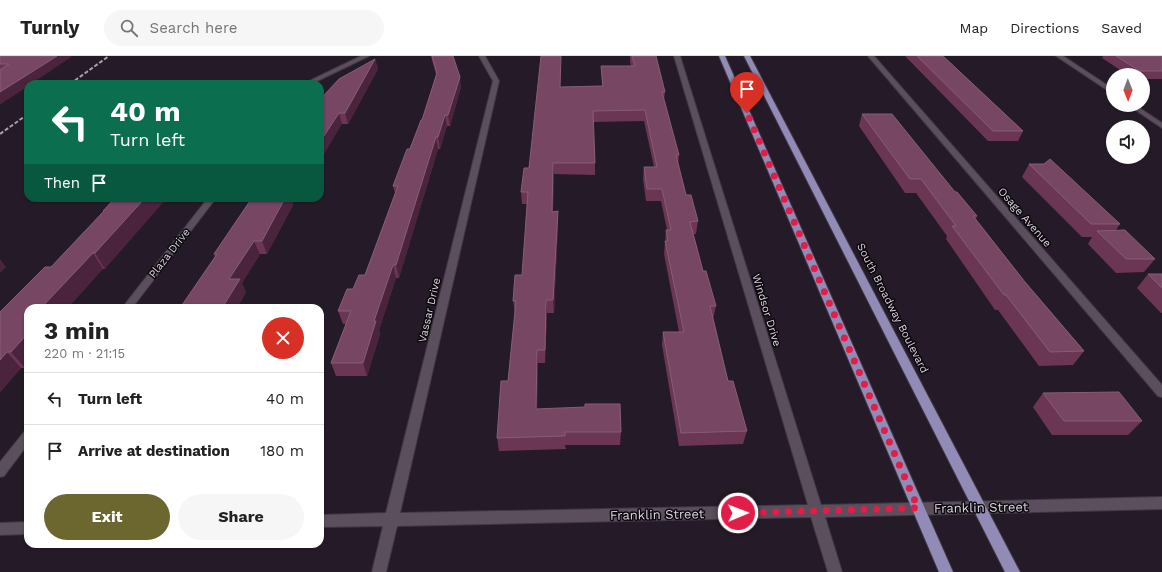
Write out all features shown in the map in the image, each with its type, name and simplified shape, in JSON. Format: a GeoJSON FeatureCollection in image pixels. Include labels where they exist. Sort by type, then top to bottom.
{"type":"FeatureCollection","features":[{"type":"Feature","properties":{"kind":"main road"},"geometry":{"type":"LineString","coordinates":[[722,56],[946,572]]}},
{"type":"Feature","properties":{"kind":"main road","name":"South Broadway Boulevard"},"geometry":{"type":"LineString","coordinates":[[747,56],[1013,572]]}},
{"type":"Feature","properties":{"kind":"street"},"geometry":{"type":"LineString","coordinates":[[315,80],[366,56]]}},
{"type":"Feature","properties":{"kind":"street","name":"Vassar Drive"},"geometry":{"type":"LineString","coordinates":[[379,572],[496,81],[482,56]]}},
{"type":"Feature","properties":{"kind":"street","name":"Windsor Drive"},"geometry":{"type":"LineString","coordinates":[[677,56],[835,572]]}},
{"type":"Feature","properties":{"kind":"street","name":"Osage Avenue"},"geometry":{"type":"LineString","coordinates":[[871,56],[1162,393]]}},
{"type":"Feature","properties":{"kind":"street"},"geometry":{"type":"LineString","coordinates":[[1059,56],[1106,87]]}},
{"type":"Feature","properties":{"kind":"street"},"geometry":{"type":"LineString","coordinates":[[1142,112],[1162,126]]}},
{"type":"Feature","properties":{"kind":"street","name":"Plaza Drive"},"geometry":{"type":"LineString","coordinates":[[129,304],[209,202]]}},
{"type":"Feature","properties":{"kind":"street"},"geometry":{"type":"LineString","coordinates":[[0,472],[24,441]]}},
{"type":"Feature","properties":{"kind":"street","name":"Franklin Street"},"geometry":{"type":"LineString","coordinates":[[324,520],[980,508],[1162,503]]}},
{"type":"Feature","properties":{"kind":"street"},"geometry":{"type":"LineString","coordinates":[[0,529],[24,528]]}},
{"type":"Feature","properties":{"kind":"building"},"geometry":{"type":"Polygon","coordinates":[[[0,56],[57,56],[0,92],[0,70],[9,64],[0,64],[0,56]]]}},
{"type":"Feature","properties":{"kind":"building"},"geometry":{"type":"Polygon","coordinates":[[[432,56],[453,56],[460,77],[448,115],[445,115],[438,137],[436,137],[396,265],[393,265],[374,321],[376,321],[363,363],[331,363],[351,311],[338,311],[347,289],[353,289],[359,275],[365,275],[398,186],[393,186],[407,149],[410,149],[422,120],[437,73],[432,56]]]}},
{"type":"Feature","properties":{"kind":"building"},"geometry":{"type":"Polygon","coordinates":[[[541,56],[561,56],[560,87],[603,86],[601,66],[635,66],[632,56],[656,56],[665,92],[662,92],[679,155],[676,155],[686,195],[691,195],[698,221],[690,222],[703,271],[706,271],[716,306],[710,306],[728,381],[733,381],[747,431],[681,433],[663,332],[684,332],[665,241],[668,241],[666,230],[671,230],[662,189],[647,189],[644,167],[657,167],[645,110],[593,111],[595,163],[553,163],[552,212],[558,211],[553,300],[546,300],[545,350],[537,350],[536,409],[585,407],[585,404],[620,404],[621,432],[565,432],[565,436],[497,438],[501,381],[508,381],[516,301],[513,301],[515,275],[522,275],[528,192],[521,192],[524,168],[529,168],[541,56]]]}},
{"type":"Feature","properties":{"kind":"building"},"geometry":{"type":"Polygon","coordinates":[[[917,56],[943,56],[1023,131],[993,131],[917,56]]]}},
{"type":"Feature","properties":{"kind":"building"},"geometry":{"type":"Polygon","coordinates":[[[1116,56],[1162,56],[1162,71],[1150,71],[1150,68],[1135,68],[1116,56]]]}},
{"type":"Feature","properties":{"kind":"building"},"geometry":{"type":"Polygon","coordinates":[[[375,59],[345,113],[339,113],[324,136],[324,96],[339,79],[375,59]]]}},
{"type":"Feature","properties":{"kind":"building"},"geometry":{"type":"Polygon","coordinates":[[[862,114],[892,114],[955,192],[957,192],[977,216],[973,216],[1025,282],[1084,351],[1050,352],[1006,295],[1004,295],[952,226],[956,226],[921,179],[910,179],[862,114]]]}},
{"type":"Feature","properties":{"kind":"building"},"geometry":{"type":"Polygon","coordinates":[[[1050,159],[1120,224],[1091,224],[1029,164],[1044,164],[1050,159]]]}},
{"type":"Feature","properties":{"kind":"building"},"geometry":{"type":"Polygon","coordinates":[[[111,202],[141,202],[95,253],[93,253],[45,304],[24,304],[24,337],[11,352],[7,352],[0,360],[0,312],[45,267],[51,267],[111,202]]]}},
{"type":"Feature","properties":{"kind":"building"},"geometry":{"type":"Polygon","coordinates":[[[249,202],[283,202],[262,241],[254,241],[229,279],[240,279],[224,304],[183,304],[217,254],[214,254],[249,202]]]}},
{"type":"Feature","properties":{"kind":"building"},"geometry":{"type":"Polygon","coordinates":[[[1125,230],[1155,259],[1126,259],[1097,231],[1125,230]]]}},
{"type":"Feature","properties":{"kind":"building"},"geometry":{"type":"Polygon","coordinates":[[[1148,274],[1162,274],[1162,288],[1148,274]]]}},
{"type":"Feature","properties":{"kind":"building"},"geometry":{"type":"Polygon","coordinates":[[[1119,392],[1142,421],[1064,421],[1043,393],[1119,392]]]}},
{"type":"Feature","properties":{"kind":"railway"},"geometry":{"type":"LineString","coordinates":[[76,80],[109,56]]}},
{"type":"Feature","properties":{"kind":"railway"},"geometry":{"type":"LineString","coordinates":[[0,134],[24,117]]}},
{"type":"Feature","properties":{"kind":"route"},"geometry":{"type":"LineString","coordinates":[[738,513],[918,508],[747,113]]}}]}
